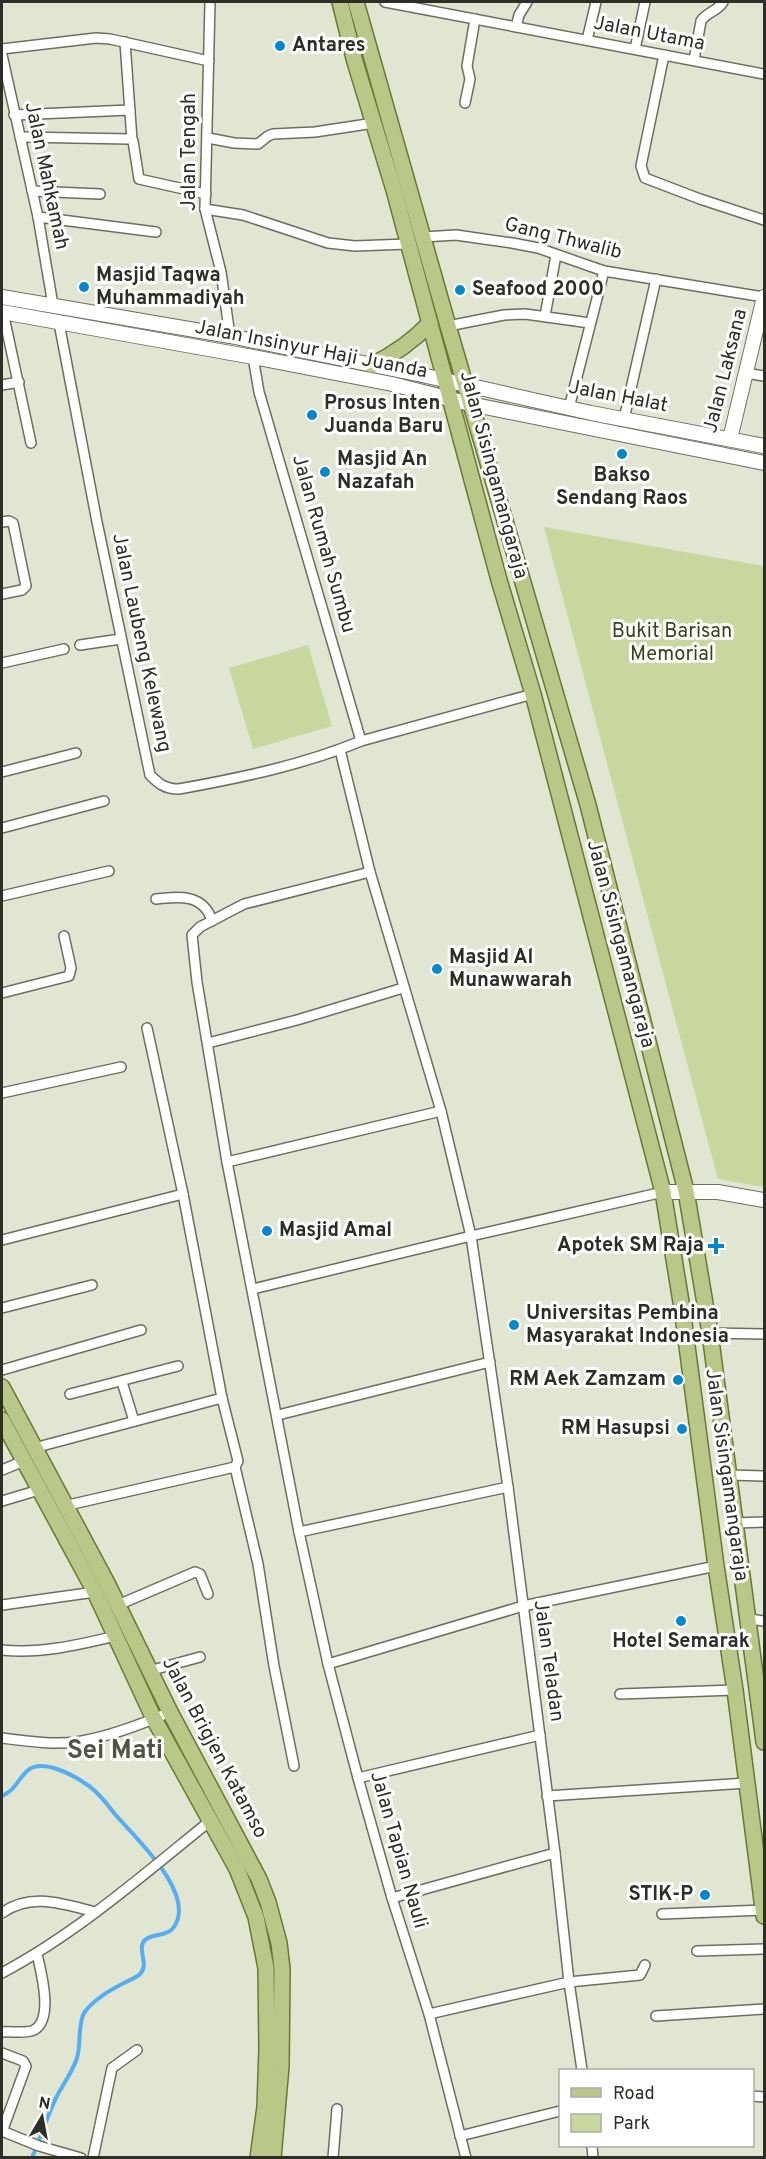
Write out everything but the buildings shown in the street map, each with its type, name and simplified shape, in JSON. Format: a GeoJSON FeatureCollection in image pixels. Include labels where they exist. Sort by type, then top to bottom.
{"type":"FeatureCollection","features":[{"type":"Feature","properties":{"kind":"main road","name":"Jalan Sisingamangaraja"},"geometry":{"type":"LineString","coordinates":[[340,2],[499,580],[533,694],[663,1192],[682,1308],[764,1913]]}},
{"type":"Feature","properties":{"kind":"main road","name":"Jalan Sisingamangaraja"},"geometry":{"type":"LineString","coordinates":[[356,2],[470,404],[588,805],[686,1191],[710,1333],[736,1523],[757,1620],[765,1742]]}},
{"type":"Feature","properties":{"kind":"main road","name":"Jalan Insinyur Haji Juanda"},"geometry":{"type":"LineString","coordinates":[[2,297],[230,336],[465,385]]}},
{"type":"Feature","properties":{"kind":"main road","name":"Jalan Laksana"},"geometry":{"type":"LineString","coordinates":[[730,439],[764,297]]}},
{"type":"Feature","properties":{"kind":"main road","name":"Jalan Insinyur Haji Juanda"},"geometry":{"type":"LineString","coordinates":[[2,312],[392,384],[470,404]]}},
{"type":"Feature","properties":{"kind":"main road"},"geometry":{"type":"LineString","coordinates":[[372,365],[400,350],[430,323]]}},
{"type":"Feature","properties":{"kind":"main road","name":"Jalan Halat"},"geometry":{"type":"LineString","coordinates":[[465,385],[569,408],[765,446]]}},
{"type":"Feature","properties":{"kind":"main road","name":"Jalan Halat"},"geometry":{"type":"LineString","coordinates":[[470,404],[765,463]]}},
{"type":"Feature","properties":{"kind":"main road"},"geometry":{"type":"LineString","coordinates":[[533,694],[553,688]]}},
{"type":"Feature","properties":{"kind":"main road"},"geometry":{"type":"LineString","coordinates":[[592,917],[614,911]]}},
{"type":"Feature","properties":{"kind":"main road"},"geometry":{"type":"LineString","coordinates":[[663,1192],[718,1192],[765,1200]]}},
{"type":"Feature","properties":{"kind":"main road","name":"Jalan Brigjen Katamso"},"geometry":{"type":"LineString","coordinates":[[2,1387],[118,1605],[170,1712],[259,1879],[268,1902],[279,1943],[282,1969],[281,2066],[273,2157]]}},
{"type":"Feature","properties":{"kind":"main road","name":"Jalan Brigjen Katamso"},"geometry":{"type":"LineString","coordinates":[[2,1420],[95,1592],[154,1719],[247,1891],[256,1917],[266,1968],[265,2106],[258,2157]]}},
{"type":"Feature","properties":{"kind":"street","name":"Jalan Tengah"},"geometry":{"type":"LineString","coordinates":[[210,2],[205,209],[221,272],[230,336]]}},
{"type":"Feature","properties":{"kind":"street","name":"Jalan Utama"},"geometry":{"type":"LineString","coordinates":[[385,2],[765,74]]}},
{"type":"Feature","properties":{"kind":"street"},"geometry":{"type":"LineString","coordinates":[[516,27],[519,15],[527,2]]}},
{"type":"Feature","properties":{"kind":"street"},"geometry":{"type":"LineString","coordinates":[[587,40],[596,2]]}},
{"type":"Feature","properties":{"kind":"street"},"geometry":{"type":"LineString","coordinates":[[635,49],[645,2]]}},
{"type":"Feature","properties":{"kind":"street"},"geometry":{"type":"LineString","coordinates":[[694,60],[701,21],[723,2]]}},
{"type":"Feature","properties":{"kind":"street"},"geometry":{"type":"LineString","coordinates":[[465,103],[470,79],[467,66],[476,19]]}},
{"type":"Feature","properties":{"kind":"street"},"geometry":{"type":"LineString","coordinates":[[2,49],[96,38],[125,42],[209,61]]}},
{"type":"Feature","properties":{"kind":"street"},"geometry":{"type":"LineString","coordinates":[[125,42],[132,140],[139,179],[206,194]]}},
{"type":"Feature","properties":{"kind":"street","name":"Jalan Mahkamah"},"geometry":{"type":"LineString","coordinates":[[2,55],[38,217],[53,305]]}},
{"type":"Feature","properties":{"kind":"street"},"geometry":{"type":"LineString","coordinates":[[664,55],[641,166],[645,178],[765,220]]}},
{"type":"Feature","properties":{"kind":"street"},"geometry":{"type":"LineString","coordinates":[[14,115],[130,110]]}},
{"type":"Feature","properties":{"kind":"street"},"geometry":{"type":"LineString","coordinates":[[207,138],[234,143],[258,144],[273,134],[315,132],[374,123]]}},
{"type":"Feature","properties":{"kind":"street"},"geometry":{"type":"LineString","coordinates":[[20,137],[132,140]]}},
{"type":"Feature","properties":{"kind":"street"},"geometry":{"type":"LineString","coordinates":[[32,191],[100,194]]}},
{"type":"Feature","properties":{"kind":"street"},"geometry":{"type":"LineString","coordinates":[[205,209],[243,215],[328,243],[355,246],[407,244]]}},
{"type":"Feature","properties":{"kind":"street"},"geometry":{"type":"LineString","coordinates":[[38,217],[156,232]]}},
{"type":"Feature","properties":{"kind":"street","name":"Gang Thwalib"},"geometry":{"type":"LineString","coordinates":[[423,237],[456,235],[479,237],[538,248],[604,271],[764,297]]}},
{"type":"Feature","properties":{"kind":"street"},"geometry":{"type":"LineString","coordinates":[[545,316],[556,255]]}},
{"type":"Feature","properties":{"kind":"street"},"geometry":{"type":"LineString","coordinates":[[569,408],[604,271]]}},
{"type":"Feature","properties":{"kind":"street"},"geometry":{"type":"LineString","coordinates":[[624,419],[656,279]]}},
{"type":"Feature","properties":{"kind":"street"},"geometry":{"type":"LineString","coordinates":[[2,312],[31,443]]}},
{"type":"Feature","properties":{"kind":"street"},"geometry":{"type":"LineString","coordinates":[[448,326],[504,315],[525,314],[590,323]]}},
{"type":"Feature","properties":{"kind":"street","name":"Jalan Laubeng Kelewang"},"geometry":{"type":"LineString","coordinates":[[59,323],[150,775],[160,785],[169,789],[179,789],[231,780],[339,750],[361,741],[533,694]]}},
{"type":"Feature","properties":{"kind":"street","name":"Jalan Rumah Sumbu"},"geometry":{"type":"LineString","coordinates":[[253,357],[259,392],[361,741]]}},
{"type":"Feature","properties":{"kind":"street"},"geometry":{"type":"LineString","coordinates":[[746,373],[765,376]]}},
{"type":"Feature","properties":{"kind":"street"},"geometry":{"type":"LineString","coordinates":[[2,385],[19,382]]}},
{"type":"Feature","properties":{"kind":"street","name":"Jalan Laksana"},"geometry":{"type":"LineString","coordinates":[[726,455],[730,439]]}},
{"type":"Feature","properties":{"kind":"street"},"geometry":{"type":"LineString","coordinates":[[2,522],[13,523],[26,586],[22,590],[2,594]]}},
{"type":"Feature","properties":{"kind":"street"},"geometry":{"type":"LineString","coordinates":[[80,645],[121,639]]}},
{"type":"Feature","properties":{"kind":"street"},"geometry":{"type":"LineString","coordinates":[[2,663],[64,649]]}},
{"type":"Feature","properties":{"kind":"street","name":"Jalan Teladan"},"geometry":{"type":"LineString","coordinates":[[339,750],[370,872],[441,1111],[471,1236],[508,1487],[582,2069]]}},
{"type":"Feature","properties":{"kind":"street"},"geometry":{"type":"LineString","coordinates":[[2,772],[76,753]]}},
{"type":"Feature","properties":{"kind":"street"},"geometry":{"type":"LineString","coordinates":[[2,828],[104,801]]}},
{"type":"Feature","properties":{"kind":"street"},"geometry":{"type":"LineString","coordinates":[[2,896],[109,871]]}},
{"type":"Feature","properties":{"kind":"street"},"geometry":{"type":"LineString","coordinates":[[370,872],[244,904],[200,927],[192,934],[197,982],[227,1161],[300,1532],[508,1487]]}},
{"type":"Feature","properties":{"kind":"street"},"geometry":{"type":"LineString","coordinates":[[156,898],[174,896],[195,900],[206,908],[212,921]]}},
{"type":"Feature","properties":{"kind":"street"},"geometry":{"type":"LineString","coordinates":[[2,993],[69,976],[71,968],[64,936]]}},
{"type":"Feature","properties":{"kind":"street"},"geometry":{"type":"LineString","coordinates":[[208,1043],[297,1020],[403,988]]}},
{"type":"Feature","properties":{"kind":"street"},"geometry":{"type":"LineString","coordinates":[[147,1028],[183,1194],[222,1398],[238,1461],[235,1467],[258,1564],[274,1666],[294,1766]]}},
{"type":"Feature","properties":{"kind":"street"},"geometry":{"type":"LineString","coordinates":[[2,1093],[121,1067]]}},
{"type":"Feature","properties":{"kind":"street"},"geometry":{"type":"LineString","coordinates":[[227,1161],[441,1111]]}},
{"type":"Feature","properties":{"kind":"street"},"geometry":{"type":"LineString","coordinates":[[253,1289],[663,1192]]}},
{"type":"Feature","properties":{"kind":"street"},"geometry":{"type":"LineString","coordinates":[[2,1240],[183,1194]]}},
{"type":"Feature","properties":{"kind":"street"},"geometry":{"type":"LineString","coordinates":[[2,1308],[92,1286]]}},
{"type":"Feature","properties":{"kind":"street"},"geometry":{"type":"LineString","coordinates":[[2,1370],[141,1330]]}},
{"type":"Feature","properties":{"kind":"street"},"geometry":{"type":"LineString","coordinates":[[710,1333],[765,1334]]}},
{"type":"Feature","properties":{"kind":"street"},"geometry":{"type":"LineString","coordinates":[[278,1415],[490,1362]]}},
{"type":"Feature","properties":{"kind":"street"},"geometry":{"type":"LineString","coordinates":[[70,1394],[178,1366]]}},
{"type":"Feature","properties":{"kind":"street"},"geometry":{"type":"LineString","coordinates":[[122,1382],[134,1421]]}},
{"type":"Feature","properties":{"kind":"street"},"geometry":{"type":"LineString","coordinates":[[34,1448],[222,1398]]}},
{"type":"Feature","properties":{"kind":"street"},"geometry":{"type":"LineString","coordinates":[[2,1470],[24,1461]]}},
{"type":"Feature","properties":{"kind":"street"},"geometry":{"type":"LineString","coordinates":[[64,1506],[235,1467]]}},
{"type":"Feature","properties":{"kind":"street"},"geometry":{"type":"LineString","coordinates":[[729,1475],[765,1476]]}},
{"type":"Feature","properties":{"kind":"street"},"geometry":{"type":"LineString","coordinates":[[2,1501],[39,1490]]}},
{"type":"Feature","properties":{"kind":"street"},"geometry":{"type":"LineString","coordinates":[[736,1523],[765,1522]]}},
{"type":"Feature","properties":{"kind":"street","name":"Jalan Tapian Nauli"},"geometry":{"type":"LineString","coordinates":[[300,1532],[328,1664],[358,1778],[392,1898],[429,2014],[466,2157]]}},
{"type":"Feature","properties":{"kind":"street"},"geometry":{"type":"LineString","coordinates":[[328,1664],[523,1606],[716,1566]]}},
{"type":"Feature","properties":{"kind":"street"},"geometry":{"type":"LineString","coordinates":[[118,1605],[195,1572],[200,1574],[208,1594]]}},
{"type":"Feature","properties":{"kind":"street"},"geometry":{"type":"LineString","coordinates":[[2,1605],[95,1592]]}},
{"type":"Feature","properties":{"kind":"street"},"geometry":{"type":"LineString","coordinates":[[2,1650],[26,1652],[68,1647],[116,1636]]}},
{"type":"Feature","properties":{"kind":"street"},"geometry":{"type":"LineString","coordinates":[[150,1671],[200,1657]]}},
{"type":"Feature","properties":{"kind":"street"},"geometry":{"type":"LineString","coordinates":[[620,1694],[735,1689]]}},
{"type":"Feature","properties":{"kind":"street"},"geometry":{"type":"LineString","coordinates":[[2,1738],[39,1743],[75,1742],[118,1732],[170,1712]]}},
{"type":"Feature","properties":{"kind":"street"},"geometry":{"type":"LineString","coordinates":[[358,1778],[540,1735]]}},
{"type":"Feature","properties":{"kind":"street"},"geometry":{"type":"LineString","coordinates":[[548,1796],[747,1783]]}},
{"type":"Feature","properties":{"kind":"street"},"geometry":{"type":"LineString","coordinates":[[2,1973],[37,1954],[95,1912],[210,1821]]}},
{"type":"Feature","properties":{"kind":"street"},"geometry":{"type":"LineString","coordinates":[[392,1898],[555,1853]]}},
{"type":"Feature","properties":{"kind":"street"},"geometry":{"type":"LineString","coordinates":[[2,1913],[22,1902],[31,1901],[58,1903],[95,1912]]}},
{"type":"Feature","properties":{"kind":"street"},"geometry":{"type":"LineString","coordinates":[[662,1914],[764,1913]]}},
{"type":"Feature","properties":{"kind":"street"},"geometry":{"type":"LineString","coordinates":[[697,1951],[765,1948]]}},
{"type":"Feature","properties":{"kind":"street"},"geometry":{"type":"LineString","coordinates":[[2,2032],[31,2031],[36,2029],[44,2016],[45,1995],[37,1954]]}},
{"type":"Feature","properties":{"kind":"street"},"geometry":{"type":"LineString","coordinates":[[429,2014],[569,1982],[640,1975],[645,1965]]}},
{"type":"Feature","properties":{"kind":"street"},"geometry":{"type":"LineString","coordinates":[[657,2016],[765,2009]]}},
{"type":"Feature","properties":{"kind":"street"},"geometry":{"type":"LineString","coordinates":[[93,2157],[112,2068],[137,2050]]}},
{"type":"Feature","properties":{"kind":"street"},"geometry":{"type":"LineString","coordinates":[[2,2053],[23,2061],[26,2066],[2,2132],[39,2146],[81,2157]]}},
{"type":"Feature","properties":{"kind":"street"},"geometry":{"type":"LineString","coordinates":[[333,2157],[337,2109]]}},
{"type":"Feature","properties":{"kind":"street"},"geometry":{"type":"LineString","coordinates":[[460,2136],[559,2111]]}},
{"type":"Feature","properties":{"kind":"green space","name":"Bukit Barisan Memorial"},"geometry":{"type":"Polygon","coordinates":[[[544,527],[764,566],[764,1187],[718,1179],[544,527]]]}},
{"type":"Feature","properties":{"kind":"green space"},"geometry":{"type":"Polygon","coordinates":[[[308,645],[332,726],[253,749],[229,668],[308,645]]]}},
{"type":"Feature","properties":{"kind":"waterway"},"geometry":{"type":"LineString","coordinates":[[2,1796],[10,1791],[33,1767],[50,1767],[83,1782],[99,1795],[160,1866],[177,1898],[179,1913],[171,1930],[145,1940],[142,1948],[144,1966],[140,1974],[102,1996],[84,2013],[77,2058],[53,2105],[32,2158]]}},
{"type":"Feature","properties":{"kind":"place","name":"Antares"},"geometry":{"type":"Point","coordinates":[280,46]}},
{"type":"Feature","properties":{"kind":"place","name":"Masjid Taqwa Muhammadiyah"},"geometry":{"type":"Point","coordinates":[84,287]}},
{"type":"Feature","properties":{"kind":"place","name":"Seafood 2000"},"geometry":{"type":"Point","coordinates":[460,290]}},
{"type":"Feature","properties":{"kind":"place","name":"Prosus Inten Juanda Baru"},"geometry":{"type":"Point","coordinates":[312,415]}},
{"type":"Feature","properties":{"kind":"place","name":"Bakso Sendang Raos"},"geometry":{"type":"Point","coordinates":[622,454]}},
{"type":"Feature","properties":{"kind":"place","name":"Masjid An Nazafah"},"geometry":{"type":"Point","coordinates":[325,472]}},
{"type":"Feature","properties":{"kind":"place","name":"Masjid Al Munawwarah"},"geometry":{"type":"Point","coordinates":[437,969]}},
{"type":"Feature","properties":{"kind":"place","name":"Masjid Amal"},"geometry":{"type":"Point","coordinates":[267,1231]}},
{"type":"Feature","properties":{"kind":"place","name":"Apotek SM Raja"},"geometry":{"type":"Point","coordinates":[716,1246]}},
{"type":"Feature","properties":{"kind":"place","name":"Universitas Pembina Masyarakat Indonesia"},"geometry":{"type":"Point","coordinates":[514,1325]}},
{"type":"Feature","properties":{"kind":"place","name":"RM Aek Zamzam"},"geometry":{"type":"Point","coordinates":[678,1380]}},
{"type":"Feature","properties":{"kind":"place","name":"RM Hasupsi"},"geometry":{"type":"Point","coordinates":[682,1429]}},
{"type":"Feature","properties":{"kind":"place","name":"Hotel Semarak"},"geometry":{"type":"Point","coordinates":[681,1621]}},
{"type":"Feature","properties":{"kind":"place","name":"STIK-P"},"geometry":{"type":"Point","coordinates":[705,1895]}},
{"type":"Feature","properties":{"kind":"district","name":"Sei Mati"},"geometry":{"type":"Point","coordinates":[115,1751]}}]}
